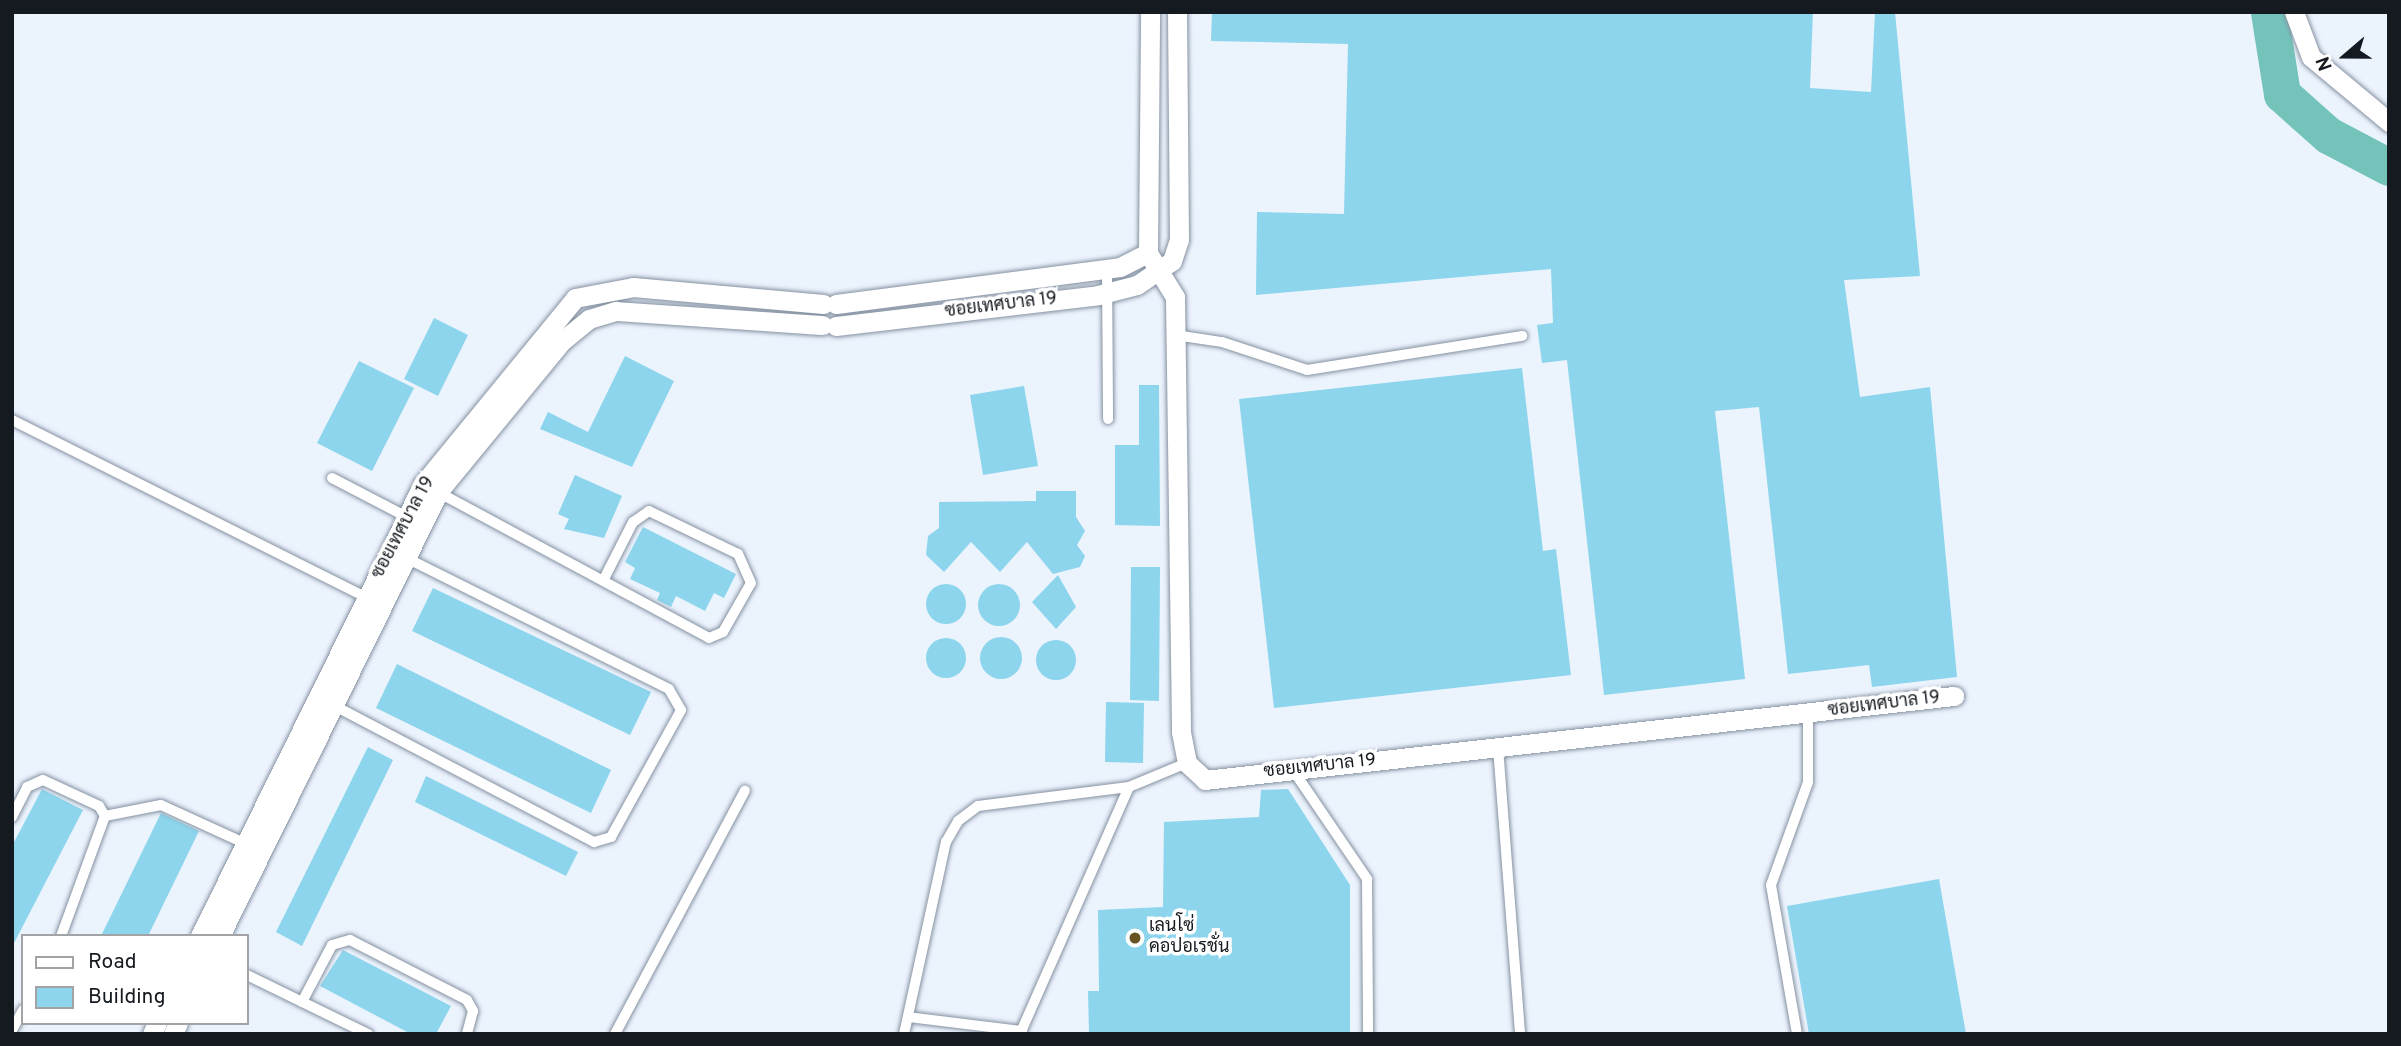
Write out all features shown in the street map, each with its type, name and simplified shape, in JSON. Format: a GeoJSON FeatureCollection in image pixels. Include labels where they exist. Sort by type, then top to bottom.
{"type":"FeatureCollection","features":[{"type":"Feature","properties":{"kind":"street"},"geometry":{"type":"LineString","coordinates":[[1150,12],[1148,253],[1162,270],[1174,297],[1186,763]]}},
{"type":"Feature","properties":{"kind":"street"},"geometry":{"type":"LineString","coordinates":[[1162,270],[1179,240],[1177,12]]}},
{"type":"Feature","properties":{"kind":"street"},"geometry":{"type":"LineString","coordinates":[[2294,12],[2311,57],[2389,122]]}},
{"type":"Feature","properties":{"kind":"street","name":"ซอยเทศบาล 19"},"geometry":{"type":"LineString","coordinates":[[221,934],[333,705],[407,517],[521,376],[575,298],[597,289],[830,304],[1107,269],[1148,253]]}},
{"type":"Feature","properties":{"kind":"street","name":"ซอยเทศบาล 19"},"geometry":{"type":"LineString","coordinates":[[521,376],[589,319],[616,311],[830,326],[1111,292],[1162,270]]}},
{"type":"Feature","properties":{"kind":"street","name":"ซอยเทศบาล 19"},"geometry":{"type":"LineString","coordinates":[[201,934],[375,601],[406,558],[431,488]]}},
{"type":"Feature","properties":{"kind":"street","name":"ซอยเทศบาล 19"},"geometry":{"type":"LineString","coordinates":[[1186,763],[1205,779],[1954,696]]}},
{"type":"Feature","properties":{"kind":"lane"},"geometry":{"type":"LineString","coordinates":[[1107,269],[1111,292],[1108,419]]}},
{"type":"Feature","properties":{"kind":"lane"},"geometry":{"type":"LineString","coordinates":[[1175,335],[1222,342],[1307,370],[1522,335]]}},
{"type":"Feature","properties":{"kind":"lane"},"geometry":{"type":"LineString","coordinates":[[12,420],[375,601]]}},
{"type":"Feature","properties":{"kind":"lane"},"geometry":{"type":"LineString","coordinates":[[332,478],[407,517]]}},
{"type":"Feature","properties":{"kind":"lane"},"geometry":{"type":"LineString","coordinates":[[431,488],[605,577],[709,638],[723,632],[751,583],[738,554],[649,511],[633,522],[605,577]]}},
{"type":"Feature","properties":{"kind":"lane"},"geometry":{"type":"LineString","coordinates":[[333,705],[594,842],[611,836],[681,710],[669,689],[406,558]]}},
{"type":"Feature","properties":{"kind":"lane"},"geometry":{"type":"LineString","coordinates":[[1797,1034],[1771,885],[1808,782],[1808,713]]}},
{"type":"Feature","properties":{"kind":"lane"},"geometry":{"type":"LineString","coordinates":[[1498,747],[1520,1034]]}},
{"type":"Feature","properties":{"kind":"lane"},"geometry":{"type":"LineString","coordinates":[[904,1034],[946,842],[958,821],[978,806],[1129,788],[1186,763]]}},
{"type":"Feature","properties":{"kind":"lane"},"geometry":{"type":"LineString","coordinates":[[1293,770],[1367,879],[1368,1034]]}},
{"type":"Feature","properties":{"kind":"lane"},"geometry":{"type":"LineString","coordinates":[[12,817],[27,787],[43,780],[99,806],[105,816]]}},
{"type":"Feature","properties":{"kind":"lane"},"geometry":{"type":"LineString","coordinates":[[908,1017],[1021,1032],[1129,788]]}},
{"type":"Feature","properties":{"kind":"lane"},"geometry":{"type":"LineString","coordinates":[[615,1034],[745,791]]}},
{"type":"Feature","properties":{"kind":"lane"},"geometry":{"type":"LineString","coordinates":[[105,816],[161,805],[246,844]]}},
{"type":"Feature","properties":{"kind":"lane"},"geometry":{"type":"LineString","coordinates":[[63,934],[105,816]]}},
{"type":"Feature","properties":{"kind":"lane"},"geometry":{"type":"LineString","coordinates":[[302,1002],[332,945],[350,940],[467,1000],[473,1011],[467,1034]]}},
{"type":"Feature","properties":{"kind":"lane"},"geometry":{"type":"LineString","coordinates":[[248,975],[368,1034]]}},
{"type":"Feature","properties":{"kind":"lane"},"geometry":{"type":"LineString","coordinates":[[12,1030],[21,1014]]}},
{"type":"Feature","properties":{"kind":"building"},"geometry":{"type":"Polygon","coordinates":[[[1212,12],[1813,12],[1810,88],[1871,92],[1875,12],[1895,12],[1920,276],[1844,280],[1860,397],[1930,387],[1957,677],[1872,687],[1869,665],[1788,674],[1759,407],[1715,411],[1745,679],[1604,695],[1567,360],[1542,363],[1537,325],[1553,323],[1551,269],[1256,295],[1257,212],[1344,214],[1348,44],[1211,41],[1212,12]]]}},
{"type":"Feature","properties":{"kind":"building"},"geometry":{"type":"Polygon","coordinates":[[[434,318],[468,335],[438,396],[404,379],[434,318]]]}},
{"type":"Feature","properties":{"kind":"building"},"geometry":{"type":"Polygon","coordinates":[[[625,356],[674,381],[632,467],[540,429],[548,412],[588,432],[625,356]]]}},
{"type":"Feature","properties":{"kind":"building"},"geometry":{"type":"Polygon","coordinates":[[[359,361],[414,388],[372,471],[317,443],[359,361]]]}},
{"type":"Feature","properties":{"kind":"building"},"geometry":{"type":"Polygon","coordinates":[[[1522,368],[1543,551],[1556,549],[1571,675],[1274,708],[1239,399],[1522,368]]]}},
{"type":"Feature","properties":{"kind":"building"},"geometry":{"type":"Polygon","coordinates":[[[1139,385],[1159,385],[1160,526],[1115,525],[1115,445],[1139,445],[1139,385]]]}},
{"type":"Feature","properties":{"kind":"building"},"geometry":{"type":"Polygon","coordinates":[[[1024,386],[1038,466],[983,475],[970,395],[1024,386]]]}},
{"type":"Feature","properties":{"kind":"building"},"geometry":{"type":"Polygon","coordinates":[[[575,475],[622,496],[604,538],[564,529],[569,519],[558,514],[575,475]]]}},
{"type":"Feature","properties":{"kind":"building"},"geometry":{"type":"Polygon","coordinates":[[[1036,491],[1076,491],[1076,517],[1085,531],[1077,545],[1085,556],[1080,567],[1053,574],[1027,542],[1000,572],[971,542],[944,572],[926,555],[928,536],[939,528],[939,502],[1036,501],[1036,491]]]}},
{"type":"Feature","properties":{"kind":"building"},"geometry":{"type":"Polygon","coordinates":[[[643,527],[736,574],[724,598],[714,593],[705,611],[676,596],[671,607],[657,600],[660,593],[630,579],[635,568],[625,562],[643,527]]]}},
{"type":"Feature","properties":{"kind":"building"},"geometry":{"type":"Polygon","coordinates":[[[1131,567],[1160,567],[1159,701],[1130,700],[1131,567]]]}},
{"type":"Feature","properties":{"kind":"building"},"geometry":{"type":"Polygon","coordinates":[[[1058,575],[1076,607],[1056,629],[1032,602],[1058,575]]]}},
{"type":"Feature","properties":{"kind":"building"},"geometry":{"type":"Polygon","coordinates":[[[946,584],[954,585],[960,590],[965,596],[965,612],[960,618],[954,623],[946,624],[938,623],[932,618],[927,612],[926,604],[927,596],[932,590],[938,585],[946,584]]]}},
{"type":"Feature","properties":{"kind":"building"},"geometry":{"type":"Polygon","coordinates":[[[999,584],[1014,590],[1020,605],[1014,620],[999,626],[984,620],[978,605],[984,590],[999,584]]]}},
{"type":"Feature","properties":{"kind":"building"},"geometry":{"type":"Polygon","coordinates":[[[433,588],[651,692],[630,735],[412,631],[433,588]]]}},
{"type":"Feature","properties":{"kind":"building"},"geometry":{"type":"Polygon","coordinates":[[[1001,637],[1016,643],[1022,658],[1016,673],[1001,679],[986,673],[980,658],[986,643],[1001,637]]]}},
{"type":"Feature","properties":{"kind":"building"},"geometry":{"type":"Polygon","coordinates":[[[946,638],[960,644],[966,658],[960,672],[946,678],[932,672],[926,658],[932,644],[946,638]]]}},
{"type":"Feature","properties":{"kind":"building"},"geometry":{"type":"Polygon","coordinates":[[[1056,640],[1070,646],[1076,660],[1070,674],[1056,680],[1042,674],[1036,660],[1042,646],[1056,640]]]}},
{"type":"Feature","properties":{"kind":"building"},"geometry":{"type":"Polygon","coordinates":[[[397,664],[611,770],[591,813],[376,708],[397,664]]]}},
{"type":"Feature","properties":{"kind":"building"},"geometry":{"type":"Polygon","coordinates":[[[1106,702],[1144,703],[1143,763],[1105,762],[1106,702]]]}},
{"type":"Feature","properties":{"kind":"building"},"geometry":{"type":"Polygon","coordinates":[[[368,747],[393,760],[302,946],[276,932],[368,747]]]}},
{"type":"Feature","properties":{"kind":"building"},"geometry":{"type":"Polygon","coordinates":[[[426,776],[578,852],[566,876],[415,802],[426,776]]]}},
{"type":"Feature","properties":{"kind":"building"},"geometry":{"type":"Polygon","coordinates":[[[42,789],[83,810],[12,947],[12,846],[42,789]]]}},
{"type":"Feature","properties":{"kind":"building"},"geometry":{"type":"Polygon","coordinates":[[[1288,789],[1350,885],[1350,1034],[1089,1034],[1088,991],[1099,991],[1098,910],[1163,907],[1164,822],[1259,817],[1261,790],[1288,789]]]}},
{"type":"Feature","properties":{"kind":"building"},"geometry":{"type":"Polygon","coordinates":[[[161,813],[199,831],[149,934],[102,934],[161,813]]]}},
{"type":"Feature","properties":{"kind":"building"},"geometry":{"type":"Polygon","coordinates":[[[1939,879],[1966,1034],[1809,1034],[1787,906],[1939,879]]]}},
{"type":"Feature","properties":{"kind":"building"},"geometry":{"type":"Polygon","coordinates":[[[343,950],[451,1006],[436,1034],[411,1034],[320,986],[343,950]]]}},
{"type":"Feature","properties":{"kind":"waterway"},"geometry":{"type":"LineString","coordinates":[[2269,12],[2282,94],[2328,135],[2389,167]]}},
{"type":"Feature","properties":{"kind":"place","name":"เลนโซ่ คอปอเรชั่น"},"geometry":{"type":"Point","coordinates":[1135,938]}}]}
